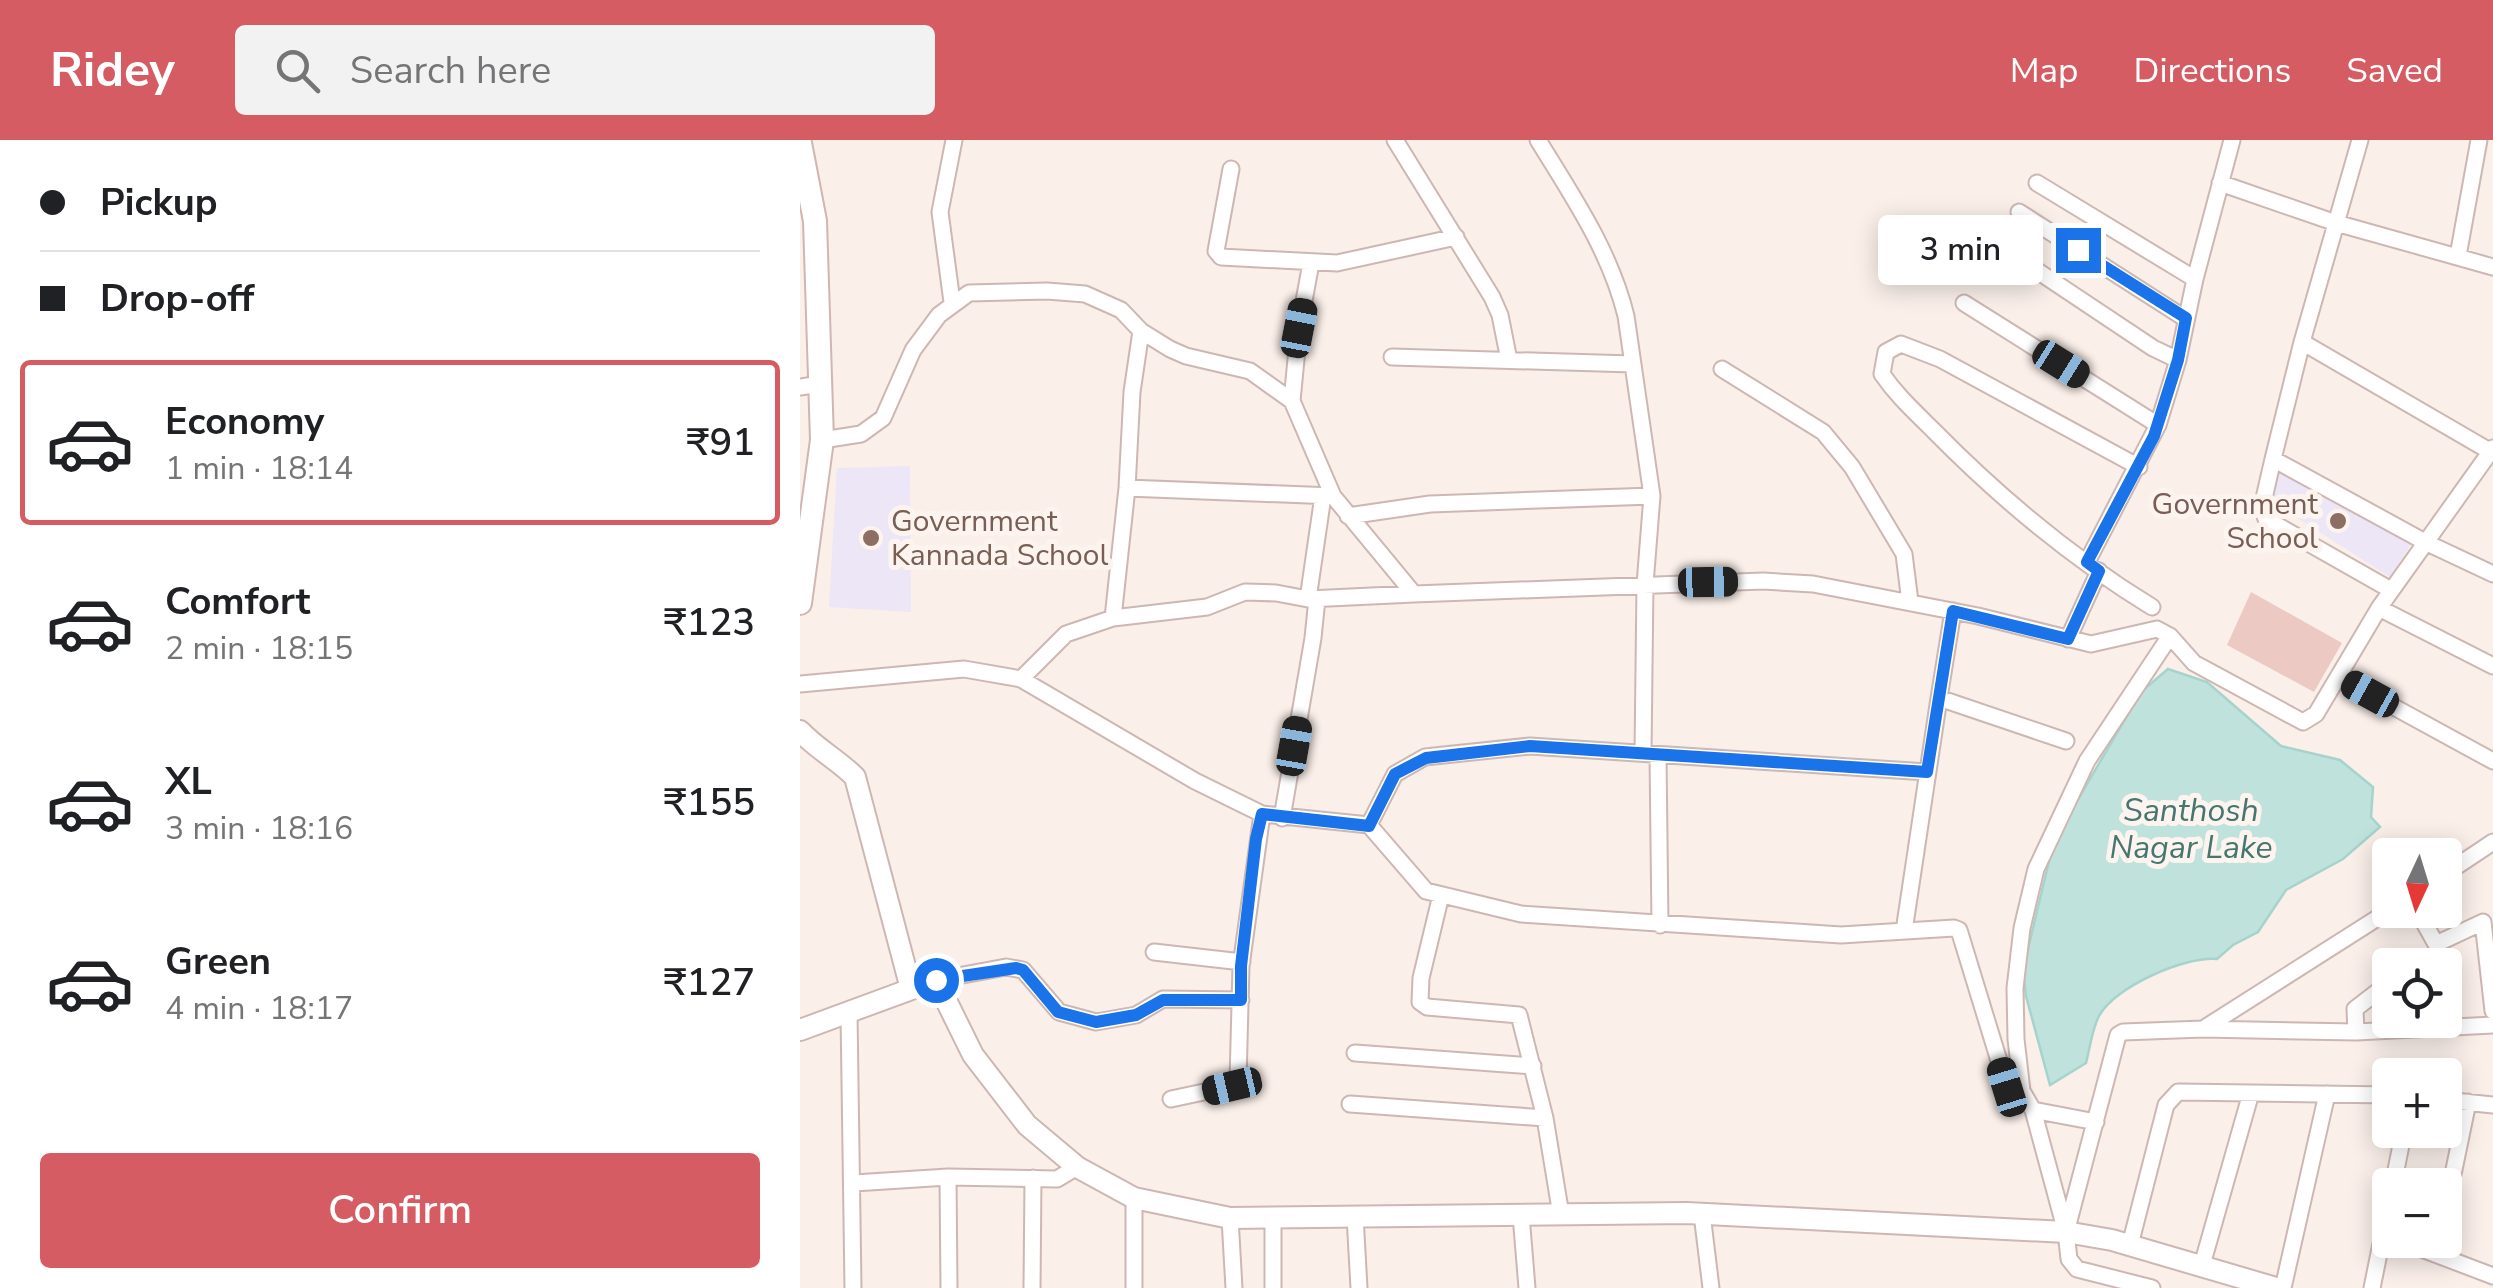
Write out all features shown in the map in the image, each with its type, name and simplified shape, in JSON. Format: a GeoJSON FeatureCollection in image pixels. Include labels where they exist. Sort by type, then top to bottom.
{"type":"FeatureCollection","features":[{"type":"Feature","properties":{"kind":"main road"},"geometry":{"type":"LineString","coordinates":[[800,143],[815,221],[810,386],[822,440],[806,498],[800,603]]}},
{"type":"Feature","properties":{"kind":"street"},"geometry":{"type":"LineString","coordinates":[[952,302],[940,212],[954,140]]}},
{"type":"Feature","properties":{"kind":"street"},"geometry":{"type":"LineString","coordinates":[[1394,140],[1500,315],[1509,360]]}},
{"type":"Feature","properties":{"kind":"street"},"geometry":{"type":"LineString","coordinates":[[1538,140],[1592,229],[1626,316],[1652,496],[1645,584],[1660,925]]}},
{"type":"Feature","properties":{"kind":"street"},"geometry":{"type":"LineString","coordinates":[[2068,639],[2093,567],[2158,425],[2178,360],[2232,140]]}},
{"type":"Feature","properties":{"kind":"street"},"geometry":{"type":"LineString","coordinates":[[2360,140],[2302,342],[2262,506],[2266,519],[2392,590]]}},
{"type":"Feature","properties":{"kind":"street"},"geometry":{"type":"LineString","coordinates":[[2458,256],[2479,140]]}},
{"type":"Feature","properties":{"kind":"street"},"geometry":{"type":"LineString","coordinates":[[1231,169],[1217,255],[1337,263],[1456,237]]}},
{"type":"Feature","properties":{"kind":"street"},"geometry":{"type":"LineString","coordinates":[[2037,183],[2195,279]]}},
{"type":"Feature","properties":{"kind":"street"},"geometry":{"type":"LineString","coordinates":[[2220,183],[2336,223],[2493,267]]}},
{"type":"Feature","properties":{"kind":"street"},"geometry":{"type":"LineString","coordinates":[[2019,212],[2186,318]]}},
{"type":"Feature","properties":{"kind":"street"},"geometry":{"type":"LineString","coordinates":[[1997,244],[2153,348],[2178,360]]}},
{"type":"Feature","properties":{"kind":"street"},"geometry":{"type":"LineString","coordinates":[[1312,263],[1299,328],[1292,401],[1328,496],[1414,594]]}},
{"type":"Feature","properties":{"kind":"street"},"geometry":{"type":"LineString","coordinates":[[822,440],[861,434],[883,418],[913,350],[952,302],[968,293],[1086,294],[1122,310],[1141,331],[1186,356],[1250,371],[1292,401]]}},
{"type":"Feature","properties":{"kind":"street"},"geometry":{"type":"LineString","coordinates":[[1964,303],[2158,425]]}},
{"type":"Feature","properties":{"kind":"street"},"geometry":{"type":"LineString","coordinates":[[1113,618],[1127,488],[1132,392],[1141,331]]}},
{"type":"Feature","properties":{"kind":"street"},"geometry":{"type":"LineString","coordinates":[[1021,679],[1066,634],[1113,618],[1207,607],[1245,592],[1312,599],[1645,584],[1813,584],[2100,644],[2157,629],[2170,636],[2194,663],[2303,722],[2316,714],[2379,608],[2492,451],[2302,342]]}},
{"type":"Feature","properties":{"kind":"street"},"geometry":{"type":"LineString","coordinates":[[2139,467],[1940,359],[1900,344],[1886,352],[1882,374],[1897,396],[2028,520],[2152,607]]}},
{"type":"Feature","properties":{"kind":"street"},"geometry":{"type":"LineString","coordinates":[[1392,356],[1633,364]]}},
{"type":"Feature","properties":{"kind":"street"},"geometry":{"type":"LineString","coordinates":[[1722,369],[1822,432],[1852,467],[1904,554],[1910,602]]}},
{"type":"Feature","properties":{"kind":"street"},"geometry":{"type":"LineString","coordinates":[[2274,459],[2425,542],[2493,574]]}},
{"type":"Feature","properties":{"kind":"street"},"geometry":{"type":"LineString","coordinates":[[1127,488],[1328,496]]}},
{"type":"Feature","properties":{"kind":"street"},"geometry":{"type":"LineString","coordinates":[[1282,818],[1313,638],[1312,599],[1328,496]]}},
{"type":"Feature","properties":{"kind":"street"},"geometry":{"type":"LineString","coordinates":[[1348,516],[1430,504],[1652,496]]}},
{"type":"Feature","properties":{"kind":"street"},"geometry":{"type":"LineString","coordinates":[[2379,608],[2493,666]]}},
{"type":"Feature","properties":{"kind":"street"},"geometry":{"type":"LineString","coordinates":[[1904,931],[1953,611]]}},
{"type":"Feature","properties":{"kind":"street"},"geometry":{"type":"LineString","coordinates":[[2152,1288],[2077,1268],[2069,1259],[2066,1232],[2030,1106],[2022,1091],[2014,988],[2022,928],[2036,869],[2087,761],[2170,636]]}},
{"type":"Feature","properties":{"kind":"street"},"geometry":{"type":"LineString","coordinates":[[800,684],[964,669],[1021,679],[1194,781],[1262,814],[1369,826],[1426,891],[1521,914],[1840,935],[1959,930],[2007,1087],[2030,1106],[2096,1122]]}},
{"type":"Feature","properties":{"kind":"street"},"geometry":{"type":"LineString","coordinates":[[2339,676],[2493,761]]}},
{"type":"Feature","properties":{"kind":"street"},"geometry":{"type":"LineString","coordinates":[[1939,698],[2066,741]]}},
{"type":"Feature","properties":{"kind":"street"},"geometry":{"type":"LineString","coordinates":[[800,732],[855,777],[911,989]]}},
{"type":"Feature","properties":{"kind":"street"},"geometry":{"type":"LineString","coordinates":[[1369,826],[1395,774],[1426,758],[1530,746],[1927,772]]}},
{"type":"Feature","properties":{"kind":"street"},"geometry":{"type":"LineString","coordinates":[[1171,1100],[1236,1083],[1242,962],[1262,814]]}},
{"type":"Feature","properties":{"kind":"street"},"geometry":{"type":"LineString","coordinates":[[2462,863],[2493,842]]}},
{"type":"Feature","properties":{"kind":"street"},"geometry":{"type":"LineString","coordinates":[[1441,894],[1421,978],[1420,1002],[1442,1009],[1515,1012],[1521,1020],[1545,1118],[1561,1214]]}},
{"type":"Feature","properties":{"kind":"street"},"geometry":{"type":"LineString","coordinates":[[2204,1029],[2372,922]]}},
{"type":"Feature","properties":{"kind":"street"},"geometry":{"type":"LineString","coordinates":[[2427,928],[2436,944],[2483,922],[2493,1012]]}},
{"type":"Feature","properties":{"kind":"street"},"geometry":{"type":"LineString","coordinates":[[1154,952],[1242,962]]}},
{"type":"Feature","properties":{"kind":"street"},"geometry":{"type":"LineString","coordinates":[[800,1030],[936,980],[1016,968],[1023,970],[1058,1012],[1096,1022],[1136,1015],[1163,1000],[1241,1000]]}},
{"type":"Feature","properties":{"kind":"street"},"geometry":{"type":"LineString","coordinates":[[936,980],[974,1055],[1027,1125],[1077,1168],[1134,1198],[1230,1218],[1702,1214],[2066,1232],[2130,1244],[2267,1286],[2327,1094]]}},
{"type":"Feature","properties":{"kind":"street"},"geometry":{"type":"LineString","coordinates":[[2356,1032],[2355,1009],[2372,996]]}},
{"type":"Feature","properties":{"kind":"street"},"geometry":{"type":"LineString","coordinates":[[849,1013],[854,1288]]}},
{"type":"Feature","properties":{"kind":"street"},"geometry":{"type":"LineString","coordinates":[[2066,1232],[2118,1035],[2124,1032],[2356,1032],[2493,1025]]}},
{"type":"Feature","properties":{"kind":"street"},"geometry":{"type":"LineString","coordinates":[[1355,1053],[1533,1066]]}},
{"type":"Feature","properties":{"kind":"street"},"geometry":{"type":"LineString","coordinates":[[2130,1244],[2166,1106],[2178,1092],[2372,1095]]}},
{"type":"Feature","properties":{"kind":"street"},"geometry":{"type":"LineString","coordinates":[[2202,1265],[2251,1093]]}},
{"type":"Feature","properties":{"kind":"street"},"geometry":{"type":"LineString","coordinates":[[2462,1101],[2493,1105]]}},
{"type":"Feature","properties":{"kind":"street"},"geometry":{"type":"LineString","coordinates":[[2454,1168],[2468,1102]]}},
{"type":"Feature","properties":{"kind":"street"},"geometry":{"type":"LineString","coordinates":[[1350,1104],[1545,1118]]}},
{"type":"Feature","properties":{"kind":"street"},"geometry":{"type":"LineString","coordinates":[[854,1184],[948,1177],[1057,1179],[1077,1168]]}},
{"type":"Feature","properties":{"kind":"street"},"geometry":{"type":"LineString","coordinates":[[948,1177],[949,1288]]}},
{"type":"Feature","properties":{"kind":"street"},"geometry":{"type":"LineString","coordinates":[[1032,1288],[1033,1178]]}},
{"type":"Feature","properties":{"kind":"street"},"geometry":{"type":"LineString","coordinates":[[1134,1198],[1134,1288]]}},
{"type":"Feature","properties":{"kind":"street"},"geometry":{"type":"LineString","coordinates":[[1702,1214],[1711,1288]]}},
{"type":"Feature","properties":{"kind":"street"},"geometry":{"type":"LineString","coordinates":[[1521,1215],[1527,1288]]}},
{"type":"Feature","properties":{"kind":"street"},"geometry":{"type":"LineString","coordinates":[[1355,1216],[1359,1288]]}},
{"type":"Feature","properties":{"kind":"street"},"geometry":{"type":"LineString","coordinates":[[1273,1217],[1274,1288]]}},
{"type":"Feature","properties":{"kind":"street"},"geometry":{"type":"LineString","coordinates":[[1230,1218],[1234,1288]]}},
{"type":"Feature","properties":{"kind":"street"},"geometry":{"type":"LineString","coordinates":[[2372,1288],[2383,1258]]}},
{"type":"Feature","properties":{"kind":"street"},"geometry":{"type":"LineString","coordinates":[[2459,1258],[2493,1276]]}},
{"type":"Feature","properties":{"kind":"street"},"geometry":{"type":"LineString","coordinates":[[2075,1288],[2077,1268]]}},
{"type":"Feature","properties":{"kind":"shaded area","name":"Government School"},"geometry":{"type":"Polygon","coordinates":[[[2276,464],[2412,543],[2390,577],[2269,500],[2276,464]]]}},
{"type":"Feature","properties":{"kind":"shaded area","name":"Government Kannada School"},"geometry":{"type":"Polygon","coordinates":[[[910,466],[911,612],[829,607],[837,468],[910,466]]]}},
{"type":"Feature","properties":{"kind":"water","name":"Santhosh Nagar Lake"},"geometry":{"type":"Polygon","coordinates":[[[2168,669],[2207,682],[2281,746],[2340,760],[2373,787],[2371,817],[2380,827],[2343,859],[2286,890],[2258,932],[2217,959],[2170,968],[2119,994],[2099,1016],[2086,1063],[2050,1085],[2026,996],[2023,970],[2051,853],[2063,825],[2141,692],[2168,669]]]}},
{"type":"Feature","properties":{"kind":"building"},"geometry":{"type":"Polygon","coordinates":[[[2251,592],[2342,643],[2314,692],[2227,645],[2251,592]]]}},
{"type":"Feature","properties":{"kind":"place","name":"Government School"},"geometry":{"type":"Point","coordinates":[2338,521]}},
{"type":"Feature","properties":{"kind":"place","name":"Government Kannada School"},"geometry":{"type":"Point","coordinates":[871,538]}},
{"type":"Feature","properties":{"kind":"route"},"geometry":{"type":"LineString","coordinates":[[936,980],[1016,968],[1023,970],[1058,1012],[1104,1023],[1136,1015],[1163,1000],[1241,1000],[1241,966],[1262,814],[1369,826],[1395,774],[1426,758],[1530,746],[1927,772],[1953,611],[2068,639],[2099,571],[2087,562],[2154,436],[2178,360],[2186,318],[2078,250]]}}]}
